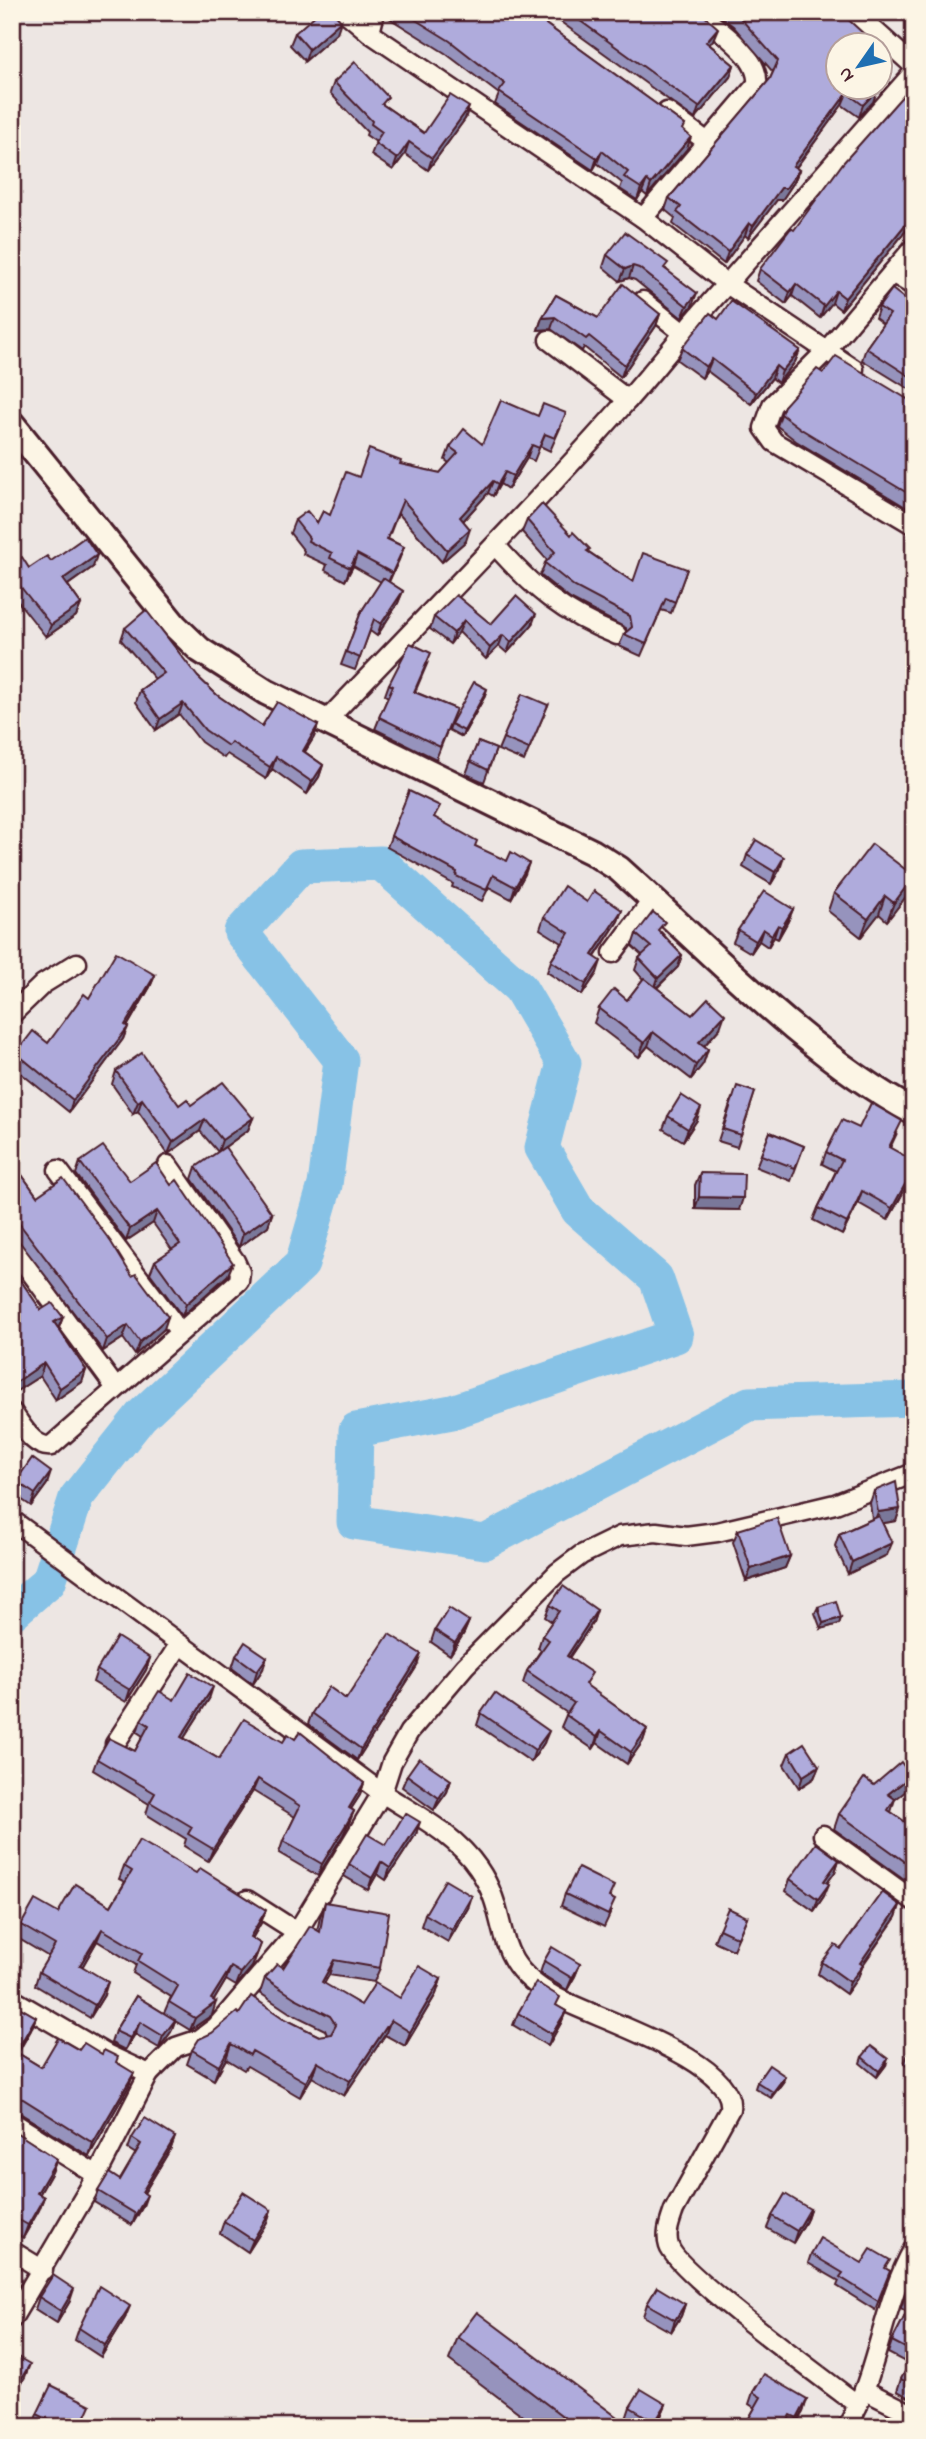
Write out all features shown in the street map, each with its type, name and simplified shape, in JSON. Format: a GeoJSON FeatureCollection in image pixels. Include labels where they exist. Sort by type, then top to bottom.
{"type":"FeatureCollection","features":[{"type":"Feature","properties":{"kind":"street"},"geometry":{"type":"LineString","coordinates":[[345,12],[370,33],[643,218],[727,284],[870,378]]}},
{"type":"Feature","properties":{"kind":"street"},"geometry":{"type":"LineString","coordinates":[[370,33],[375,12]]}},
{"type":"Feature","properties":{"kind":"street"},"geometry":{"type":"LineString","coordinates":[[643,218],[706,141],[752,92],[758,78],[748,57],[697,12]]}},
{"type":"Feature","properties":{"kind":"street"},"geometry":{"type":"LineString","coordinates":[[854,12],[914,66]]}},
{"type":"Feature","properties":{"kind":"street"},"geometry":{"type":"LineString","coordinates":[[326,721],[495,545],[628,400],[682,332],[914,72]]}},
{"type":"Feature","properties":{"kind":"street"},"geometry":{"type":"LineString","coordinates":[[650,101],[706,141]]}},
{"type":"Feature","properties":{"kind":"street"},"geometry":{"type":"LineString","coordinates":[[914,247],[826,351],[772,405],[764,428],[774,442],[914,525]]}},
{"type":"Feature","properties":{"kind":"street"},"geometry":{"type":"LineString","coordinates":[[892,274],[914,286]]}},
{"type":"Feature","properties":{"kind":"street"},"geometry":{"type":"LineString","coordinates":[[628,289],[682,332]]}},
{"type":"Feature","properties":{"kind":"street"},"geometry":{"type":"LineString","coordinates":[[549,340],[628,400]]}},
{"type":"Feature","properties":{"kind":"street"},"geometry":{"type":"LineString","coordinates":[[12,424],[175,626],[200,650],[266,692],[592,852],[619,869],[857,1077],[914,1112]]}},
{"type":"Feature","properties":{"kind":"street"},"geometry":{"type":"LineString","coordinates":[[495,545],[548,600],[592,625],[617,635]]}},
{"type":"Feature","properties":{"kind":"street"},"geometry":{"type":"LineString","coordinates":[[613,953],[653,899]]}},
{"type":"Feature","properties":{"kind":"street"},"geometry":{"type":"LineString","coordinates":[[12,1014],[43,984],[77,963]]}},
{"type":"Feature","properties":{"kind":"street"},"geometry":{"type":"LineString","coordinates":[[12,1412],[34,1441],[44,1447],[51,1446],[115,1387],[233,1289],[239,1281],[240,1272],[168,1165]]}},
{"type":"Feature","properties":{"kind":"street"},"geometry":{"type":"LineString","coordinates":[[58,1170],[180,1332]]}},
{"type":"Feature","properties":{"kind":"street"},"geometry":{"type":"LineString","coordinates":[[12,1247],[115,1387]]}},
{"type":"Feature","properties":{"kind":"street"},"geometry":{"type":"LineString","coordinates":[[12,2319],[97,2175],[149,2074],[176,2047],[209,2034],[297,1932],[382,1793],[392,1762],[409,1732],[435,1699],[534,1594],[581,1555],[620,1536],[633,1533],[705,1534],[835,1504],[914,1473]]}},
{"type":"Feature","properties":{"kind":"street"},"geometry":{"type":"LineString","coordinates":[[18,1526],[76,1564],[179,1645],[382,1793],[445,1833],[478,1868],[494,1896],[505,1944],[519,1972],[553,1996],[673,2049],[715,2077],[728,2091],[730,2109],[668,2227],[669,2248],[695,2277],[861,2398],[914,2415]]}},
{"type":"Feature","properties":{"kind":"street"},"geometry":{"type":"LineString","coordinates":[[115,1744],[179,1645]]}},
{"type":"Feature","properties":{"kind":"street"},"geometry":{"type":"LineString","coordinates":[[823,1835],[914,1901]]}},
{"type":"Feature","properties":{"kind":"street"},"geometry":{"type":"LineString","coordinates":[[236,1892],[297,1932]]}},
{"type":"Feature","properties":{"kind":"street"},"geometry":{"type":"LineString","coordinates":[[243,1995],[264,2009]]}},
{"type":"Feature","properties":{"kind":"street"},"geometry":{"type":"LineString","coordinates":[[12,1999],[108,2055],[149,2074]]}},
{"type":"Feature","properties":{"kind":"street"},"geometry":{"type":"LineString","coordinates":[[12,2122],[97,2175]]}},
{"type":"Feature","properties":{"kind":"street"},"geometry":{"type":"LineString","coordinates":[[847,2427],[861,2398],[900,2275],[914,2248]]}},
{"type":"Feature","properties":{"kind":"street"},"geometry":{"type":"LineString","coordinates":[[12,2251],[43,2270]]}},
{"type":"Feature","properties":{"kind":"building"},"geometry":{"type":"Polygon","coordinates":[[[319,12],[333,12],[341,21],[309,49],[295,33],[319,12]]]}},
{"type":"Feature","properties":{"kind":"building"},"geometry":{"type":"Polygon","coordinates":[[[403,12],[529,12],[685,125],[682,129],[691,137],[651,184],[647,180],[641,188],[624,177],[628,172],[602,151],[597,158],[499,92],[505,84],[450,41],[403,12]]]}},
{"type":"Feature","properties":{"kind":"building"},"geometry":{"type":"Polygon","coordinates":[[[568,12],[700,12],[718,28],[706,42],[734,65],[699,107],[568,12]]]}},
{"type":"Feature","properties":{"kind":"building"},"geometry":{"type":"Polygon","coordinates":[[[735,12],[840,12],[862,32],[824,32],[824,102],[840,102],[793,166],[799,170],[786,188],[781,188],[753,226],[749,223],[728,252],[677,212],[681,207],[669,198],[770,79],[778,61],[735,12]]]}},
{"type":"Feature","properties":{"kind":"building"},"geometry":{"type":"Polygon","coordinates":[[[355,62],[388,97],[382,104],[424,133],[450,95],[469,107],[432,158],[409,142],[397,159],[375,143],[382,132],[371,124],[372,121],[334,82],[355,62]]]}},
{"type":"Feature","properties":{"kind":"building"},"geometry":{"type":"Polygon","coordinates":[[[914,83],[914,214],[845,298],[836,291],[824,306],[796,284],[790,292],[760,269],[791,228],[794,230],[843,163],[914,83]]]}},
{"type":"Feature","properties":{"kind":"building"},"geometry":{"type":"Polygon","coordinates":[[[625,232],[668,263],[664,268],[697,293],[687,306],[639,268],[633,266],[625,269],[607,255],[625,232]]]}},
{"type":"Feature","properties":{"kind":"building"},"geometry":{"type":"Polygon","coordinates":[[[623,284],[660,314],[625,365],[589,336],[586,339],[555,317],[542,318],[556,295],[598,318],[623,284]]]}},
{"type":"Feature","properties":{"kind":"building"},"geometry":{"type":"Polygon","coordinates":[[[892,289],[914,306],[914,379],[866,348],[890,314],[879,307],[892,289]]]}},
{"type":"Feature","properties":{"kind":"building"},"geometry":{"type":"Polygon","coordinates":[[[731,301],[800,350],[782,371],[776,366],[756,393],[712,359],[706,367],[682,348],[710,313],[718,319],[731,301]]]}},
{"type":"Feature","properties":{"kind":"building"},"geometry":{"type":"Polygon","coordinates":[[[836,356],[914,403],[911,411],[914,413],[914,497],[801,429],[781,414],[784,406],[817,369],[823,373],[836,356]]]}},
{"type":"Feature","properties":{"kind":"building"},"geometry":{"type":"Polygon","coordinates":[[[501,400],[538,416],[543,404],[566,413],[555,438],[545,434],[539,448],[532,445],[513,476],[505,472],[498,484],[493,481],[460,517],[470,529],[447,550],[403,500],[387,539],[404,547],[392,573],[357,554],[350,568],[330,558],[332,553],[308,541],[309,538],[295,520],[307,511],[317,523],[323,511],[330,515],[346,472],[359,477],[369,449],[401,461],[400,464],[440,473],[458,453],[450,447],[464,429],[482,444],[501,400]]]}},
{"type":"Feature","properties":{"kind":"building"},"geometry":{"type":"Polygon","coordinates":[[[542,504],[571,535],[573,532],[590,549],[587,551],[633,582],[643,553],[687,569],[675,602],[666,598],[646,644],[624,634],[632,627],[630,616],[575,587],[545,563],[555,552],[527,520],[542,504]]]}},
{"type":"Feature","properties":{"kind":"building"},"geometry":{"type":"Polygon","coordinates":[[[85,537],[97,555],[63,579],[81,604],[51,625],[12,576],[12,563],[22,557],[29,568],[47,556],[51,561],[85,537]]]}},
{"type":"Feature","properties":{"kind":"building"},"geometry":{"type":"Polygon","coordinates":[[[383,578],[403,591],[381,624],[374,619],[360,658],[346,652],[361,612],[383,578]]]}},
{"type":"Feature","properties":{"kind":"building"},"geometry":{"type":"Polygon","coordinates":[[[456,595],[491,624],[516,596],[536,614],[511,642],[503,635],[490,648],[464,620],[454,633],[434,617],[456,595]]]}},
{"type":"Feature","properties":{"kind":"building"},"geometry":{"type":"Polygon","coordinates":[[[146,610],[198,677],[217,695],[262,726],[277,702],[318,725],[303,751],[323,765],[312,782],[276,757],[270,767],[231,742],[228,746],[205,730],[183,703],[160,719],[140,690],[164,673],[125,628],[146,610]]]}},
{"type":"Feature","properties":{"kind":"building"},"geometry":{"type":"Polygon","coordinates":[[[410,643],[431,653],[414,692],[456,709],[440,747],[379,717],[393,686],[389,684],[410,643]]]}},
{"type":"Feature","properties":{"kind":"building"},"geometry":{"type":"Polygon","coordinates":[[[474,682],[487,689],[464,731],[451,724],[474,682]]]}},
{"type":"Feature","properties":{"kind":"building"},"geometry":{"type":"Polygon","coordinates":[[[522,694],[548,705],[529,749],[503,738],[522,694]]]}},
{"type":"Feature","properties":{"kind":"building"},"geometry":{"type":"Polygon","coordinates":[[[478,742],[496,749],[488,770],[470,761],[478,742]]]}},
{"type":"Feature","properties":{"kind":"building"},"geometry":{"type":"Polygon","coordinates":[[[409,791],[440,806],[434,817],[477,841],[475,846],[507,861],[511,852],[529,863],[515,887],[493,875],[486,890],[456,876],[457,872],[391,836],[409,791]]]}},
{"type":"Feature","properties":{"kind":"building"},"geometry":{"type":"Polygon","coordinates":[[[756,840],[784,857],[775,872],[747,855],[756,840]]]}},
{"type":"Feature","properties":{"kind":"building"},"geometry":{"type":"Polygon","coordinates":[[[872,844],[914,876],[894,903],[885,896],[868,919],[834,893],[872,844]]]}},
{"type":"Feature","properties":{"kind":"building"},"geometry":{"type":"Polygon","coordinates":[[[564,886],[587,902],[594,891],[622,910],[592,955],[601,961],[586,984],[551,961],[569,933],[544,917],[564,886]]]}},
{"type":"Feature","properties":{"kind":"building"},"geometry":{"type":"Polygon","coordinates":[[[764,891],[793,909],[782,927],[778,925],[772,935],[763,929],[756,941],[738,930],[764,891]]]}},
{"type":"Feature","properties":{"kind":"building"},"geometry":{"type":"Polygon","coordinates":[[[653,912],[665,922],[658,930],[682,955],[658,978],[639,958],[651,947],[636,934],[653,912]]]}},
{"type":"Feature","properties":{"kind":"building"},"geometry":{"type":"Polygon","coordinates":[[[116,952],[155,975],[125,1025],[128,1027],[73,1100],[16,1053],[33,1031],[48,1043],[84,994],[89,998],[116,952]]]}},
{"type":"Feature","properties":{"kind":"building"},"geometry":{"type":"Polygon","coordinates":[[[644,978],[692,1015],[708,998],[725,1014],[699,1042],[708,1049],[696,1065],[653,1032],[644,1043],[599,1008],[614,989],[627,1000],[644,978]]]}},
{"type":"Feature","properties":{"kind":"building"},"geometry":{"type":"Polygon","coordinates":[[[142,1053],[179,1105],[187,1099],[191,1105],[223,1082],[253,1118],[222,1140],[205,1119],[173,1142],[142,1099],[138,1102],[116,1071],[142,1053]]]}},
{"type":"Feature","properties":{"kind":"building"},"geometry":{"type":"Polygon","coordinates":[[[737,1086],[755,1092],[741,1135],[723,1129],[737,1086]]]}},
{"type":"Feature","properties":{"kind":"building"},"geometry":{"type":"Polygon","coordinates":[[[681,1095],[701,1108],[688,1129],[668,1116],[681,1095]]]}},
{"type":"Feature","properties":{"kind":"building"},"geometry":{"type":"Polygon","coordinates":[[[871,1103],[902,1121],[889,1147],[914,1161],[914,1168],[892,1208],[862,1191],[847,1223],[818,1208],[842,1160],[826,1152],[842,1120],[859,1128],[871,1103]]]}},
{"type":"Feature","properties":{"kind":"building"},"geometry":{"type":"Polygon","coordinates":[[[770,1132],[804,1146],[795,1168],[761,1155],[770,1132]]]}},
{"type":"Feature","properties":{"kind":"building"},"geometry":{"type":"Polygon","coordinates":[[[103,1146],[130,1181],[156,1163],[171,1185],[177,1180],[233,1263],[186,1304],[155,1261],[180,1244],[157,1211],[130,1229],[80,1162],[103,1146]]]}},
{"type":"Feature","properties":{"kind":"building"},"geometry":{"type":"Polygon","coordinates":[[[225,1147],[272,1214],[243,1234],[196,1167],[225,1147]]]}},
{"type":"Feature","properties":{"kind":"building"},"geometry":{"type":"Polygon","coordinates":[[[12,1161],[37,1196],[63,1178],[111,1242],[132,1276],[136,1274],[168,1317],[140,1342],[128,1325],[107,1339],[12,1214],[12,1161]]]}},
{"type":"Feature","properties":{"kind":"building"},"geometry":{"type":"Polygon","coordinates":[[[700,1173],[744,1174],[743,1198],[699,1197],[700,1173]]]}},
{"type":"Feature","properties":{"kind":"building"},"geometry":{"type":"Polygon","coordinates":[[[12,1268],[41,1310],[52,1303],[63,1317],[54,1322],[86,1370],[60,1388],[44,1363],[15,1383],[12,1379],[12,1268]]]}},
{"type":"Feature","properties":{"kind":"building"},"geometry":{"type":"Polygon","coordinates":[[[32,1458],[51,1472],[35,1494],[16,1481],[32,1458]]]}},
{"type":"Feature","properties":{"kind":"building"},"geometry":{"type":"Polygon","coordinates":[[[896,1482],[900,1509],[878,1512],[874,1491],[896,1482]]]}},
{"type":"Feature","properties":{"kind":"building"},"geometry":{"type":"Polygon","coordinates":[[[879,1516],[892,1543],[852,1562],[839,1534],[879,1516]]]}},
{"type":"Feature","properties":{"kind":"building"},"geometry":{"type":"Polygon","coordinates":[[[777,1518],[790,1556],[751,1569],[738,1530],[777,1518]]]}},
{"type":"Feature","properties":{"kind":"building"},"geometry":{"type":"Polygon","coordinates":[[[563,1586],[597,1610],[567,1656],[592,1673],[585,1684],[647,1729],[631,1752],[601,1731],[597,1737],[566,1715],[574,1703],[527,1671],[549,1640],[542,1636],[559,1611],[550,1605],[563,1586]]]}},
{"type":"Feature","properties":{"kind":"building"},"geometry":{"type":"Polygon","coordinates":[[[836,1601],[841,1618],[823,1623],[818,1607],[836,1601]]]}},
{"type":"Feature","properties":{"kind":"building"},"geometry":{"type":"Polygon","coordinates":[[[449,1608],[469,1621],[455,1643],[435,1630],[449,1608]]]}},
{"type":"Feature","properties":{"kind":"building"},"geometry":{"type":"Polygon","coordinates":[[[389,1634],[421,1654],[361,1749],[312,1713],[329,1687],[346,1699],[389,1634]]]}},
{"type":"Feature","properties":{"kind":"building"},"geometry":{"type":"Polygon","coordinates":[[[117,1637],[150,1658],[130,1690],[97,1670],[117,1637]]]}},
{"type":"Feature","properties":{"kind":"building"},"geometry":{"type":"Polygon","coordinates":[[[245,1642],[267,1657],[257,1671],[236,1656],[245,1642]]]}},
{"type":"Feature","properties":{"kind":"building"},"geometry":{"type":"Polygon","coordinates":[[[190,1673],[213,1687],[181,1737],[219,1759],[244,1719],[283,1742],[288,1734],[295,1739],[300,1732],[364,1783],[349,1808],[354,1811],[322,1864],[283,1841],[300,1806],[258,1779],[213,1849],[188,1834],[192,1827],[150,1802],[155,1793],[97,1759],[109,1738],[135,1751],[149,1725],[141,1720],[159,1691],[174,1700],[190,1673]]]}},
{"type":"Feature","properties":{"kind":"building"},"geometry":{"type":"Polygon","coordinates":[[[495,1693],[549,1731],[535,1750],[481,1713],[495,1693]]]}},
{"type":"Feature","properties":{"kind":"building"},"geometry":{"type":"Polygon","coordinates":[[[804,1743],[819,1766],[803,1776],[789,1753],[804,1743]]]}},
{"type":"Feature","properties":{"kind":"building"},"geometry":{"type":"Polygon","coordinates":[[[419,1758],[451,1780],[439,1798],[407,1775],[419,1758]]]}},
{"type":"Feature","properties":{"kind":"building"},"geometry":{"type":"Polygon","coordinates":[[[901,1762],[911,1776],[888,1794],[895,1799],[888,1810],[914,1828],[914,1868],[839,1814],[864,1778],[874,1785],[901,1762]]]}},
{"type":"Feature","properties":{"kind":"building"},"geometry":{"type":"Polygon","coordinates":[[[405,1813],[420,1822],[390,1868],[381,1862],[372,1878],[349,1864],[367,1834],[386,1845],[405,1813]]]}},
{"type":"Feature","properties":{"kind":"building"},"geometry":{"type":"Polygon","coordinates":[[[139,1840],[196,1873],[200,1868],[266,1910],[250,1937],[261,1944],[257,1954],[241,1973],[231,1967],[211,1999],[216,2002],[195,2018],[169,2002],[178,1986],[138,1961],[142,1953],[102,1929],[80,1965],[108,1982],[95,2005],[39,1972],[55,1945],[21,1925],[35,1900],[58,1913],[75,1884],[111,1906],[132,1871],[124,1866],[139,1840]]]}},
{"type":"Feature","properties":{"kind":"building"},"geometry":{"type":"Polygon","coordinates":[[[816,1843],[839,1860],[824,1881],[829,1884],[818,1899],[790,1879],[816,1843]]]}},
{"type":"Feature","properties":{"kind":"building"},"geometry":{"type":"Polygon","coordinates":[[[578,1868],[614,1886],[609,1897],[615,1900],[608,1915],[565,1894],[578,1868]]]}},
{"type":"Feature","properties":{"kind":"building"},"geometry":{"type":"Polygon","coordinates":[[[445,1880],[472,1896],[452,1930],[425,1914],[445,1880]]]}},
{"type":"Feature","properties":{"kind":"building"},"geometry":{"type":"Polygon","coordinates":[[[882,1892],[900,1905],[850,1982],[822,1962],[835,1945],[841,1949],[882,1892]]]}},
{"type":"Feature","properties":{"kind":"building"},"geometry":{"type":"Polygon","coordinates":[[[325,1902],[389,1913],[380,1968],[334,1960],[322,1982],[361,2005],[375,1983],[400,1998],[419,1966],[441,1979],[410,2032],[391,2020],[350,2081],[317,2062],[306,2082],[252,2051],[250,2055],[231,2044],[219,2066],[192,2050],[199,2039],[212,2033],[237,2012],[239,2014],[251,1996],[283,2018],[319,2036],[331,2034],[336,2025],[330,2016],[295,1998],[265,1978],[277,1964],[283,1968],[310,1926],[320,1932],[325,1902]]]}},
{"type":"Feature","properties":{"kind":"building"},"geometry":{"type":"Polygon","coordinates":[[[728,1908],[747,1917],[738,1938],[719,1929],[728,1908]]]}},
{"type":"Feature","properties":{"kind":"building"},"geometry":{"type":"Polygon","coordinates":[[[552,1947],[580,1964],[572,1978],[544,1961],[552,1947]]]}},
{"type":"Feature","properties":{"kind":"building"},"geometry":{"type":"Polygon","coordinates":[[[536,1982],[560,1997],[556,2005],[566,2011],[552,2034],[518,2013],[536,1982]]]}},
{"type":"Feature","properties":{"kind":"building"},"geometry":{"type":"Polygon","coordinates":[[[136,1996],[175,2020],[163,2036],[140,2022],[130,2038],[115,2031],[136,1996]]]}},
{"type":"Feature","properties":{"kind":"building"},"geometry":{"type":"Polygon","coordinates":[[[12,2003],[36,2017],[16,2052],[41,2067],[58,2038],[79,2050],[84,2043],[102,2054],[104,2050],[118,2057],[116,2062],[134,2073],[93,2143],[23,2099],[12,2100],[12,2003]]]}},
{"type":"Feature","properties":{"kind":"building"},"geometry":{"type":"Polygon","coordinates":[[[871,2046],[888,2059],[879,2071],[862,2057],[871,2046]]]}},
{"type":"Feature","properties":{"kind":"building"},"geometry":{"type":"Polygon","coordinates":[[[769,2065],[785,2076],[773,2092],[757,2082],[769,2065]]]}},
{"type":"Feature","properties":{"kind":"building"},"geometry":{"type":"Polygon","coordinates":[[[12,2118],[18,2123],[14,2131],[57,2159],[37,2193],[44,2197],[28,2225],[12,2216],[12,2118]]]}},
{"type":"Feature","properties":{"kind":"building"},"geometry":{"type":"Polygon","coordinates":[[[145,2118],[175,2137],[142,2192],[147,2195],[136,2214],[98,2191],[109,2173],[120,2180],[141,2144],[132,2138],[145,2118]]]}},
{"type":"Feature","properties":{"kind":"building"},"geometry":{"type":"Polygon","coordinates":[[[243,2192],[271,2210],[253,2240],[224,2221],[243,2192]]]}},
{"type":"Feature","properties":{"kind":"building"},"geometry":{"type":"Polygon","coordinates":[[[785,2194],[810,2209],[797,2231],[772,2216],[785,2194]]]}},
{"type":"Feature","properties":{"kind":"building"},"geometry":{"type":"Polygon","coordinates":[[[820,2238],[862,2263],[871,2249],[890,2260],[885,2268],[890,2271],[878,2301],[840,2277],[843,2273],[811,2254],[820,2238]]]}},
{"type":"Feature","properties":{"kind":"building"},"geometry":{"type":"Polygon","coordinates":[[[53,2275],[74,2289],[61,2311],[39,2297],[53,2275]]]}},
{"type":"Feature","properties":{"kind":"building"},"geometry":{"type":"Polygon","coordinates":[[[911,2279],[914,2280],[914,2342],[909,2350],[892,2341],[913,2300],[906,2296],[911,2279]]]}},
{"type":"Feature","properties":{"kind":"building"},"geometry":{"type":"Polygon","coordinates":[[[99,2286],[130,2306],[105,2345],[79,2328],[99,2286]]]}},
{"type":"Feature","properties":{"kind":"building"},"geometry":{"type":"Polygon","coordinates":[[[657,2287],[685,2304],[675,2320],[647,2304],[657,2287]]]}},
{"type":"Feature","properties":{"kind":"building"},"geometry":{"type":"Polygon","coordinates":[[[477,2312],[625,2423],[622,2427],[577,2427],[458,2337],[477,2312]]]}},
{"type":"Feature","properties":{"kind":"building"},"geometry":{"type":"Polygon","coordinates":[[[16,2356],[30,2364],[13,2392],[12,2362],[16,2356]]]}},
{"type":"Feature","properties":{"kind":"building"},"geometry":{"type":"Polygon","coordinates":[[[914,2357],[914,2386],[901,2379],[914,2357]]]}},
{"type":"Feature","properties":{"kind":"building"},"geometry":{"type":"Polygon","coordinates":[[[764,2374],[807,2399],[797,2418],[791,2415],[784,2427],[744,2427],[761,2397],[753,2392],[764,2374]]]}},
{"type":"Feature","properties":{"kind":"building"},"geometry":{"type":"Polygon","coordinates":[[[51,2385],[91,2405],[81,2427],[63,2427],[37,2414],[51,2385]]]}},
{"type":"Feature","properties":{"kind":"building"},"geometry":{"type":"Polygon","coordinates":[[[641,2389],[666,2404],[655,2422],[630,2407],[641,2389]]]}},
{"type":"Feature","properties":{"kind":"waterway"},"geometry":{"type":"LineString","coordinates":[[12,1613],[49,1581],[76,1498],[141,1416],[302,1264],[325,1185],[341,1060],[241,932],[301,866],[381,863],[520,988],[564,1063],[542,1148],[578,1210],[656,1278],[676,1336],[452,1412],[356,1430],[354,1522],[485,1542],[749,1404],[914,1399]]}}]}
